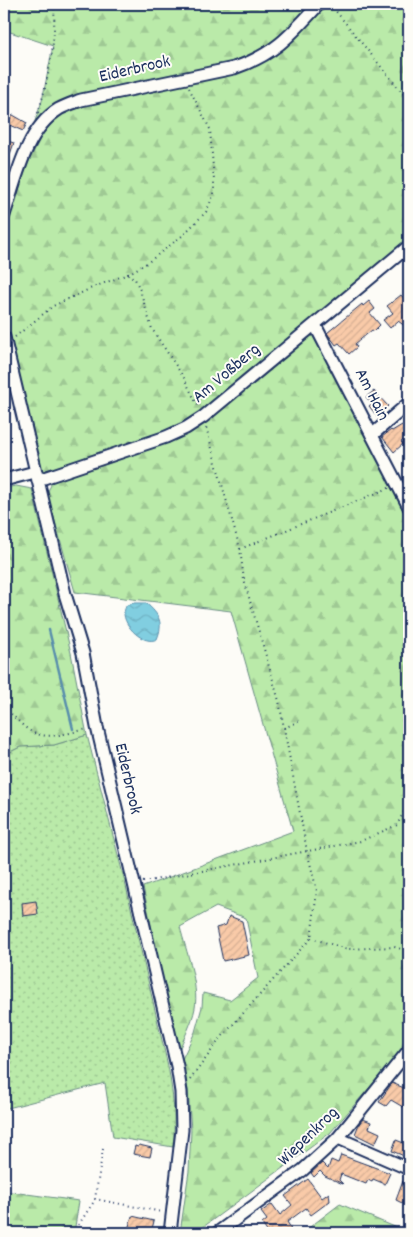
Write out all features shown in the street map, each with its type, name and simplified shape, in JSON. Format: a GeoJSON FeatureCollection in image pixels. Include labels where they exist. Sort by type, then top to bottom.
{"type":"FeatureCollection","features":[{"type":"Feature","properties":{"kind":"street","name":"Eiderbrook"},"geometry":{"type":"LineString","coordinates":[[4,215],[25,154],[37,130],[58,110],[81,100],[234,68],[254,61],[282,43],[319,4]]}},
{"type":"Feature","properties":{"kind":"street","name":"Am Voßberg"},"geometry":{"type":"LineString","coordinates":[[4,480],[37,476],[166,437],[186,428],[203,417],[409,246]]}},
{"type":"Feature","properties":{"kind":"street","name":"Am Hain"},"geometry":{"type":"LineString","coordinates":[[315,325],[409,507]]}},
{"type":"Feature","properties":{"kind":"street","name":"Eiderbrook"},"geometry":{"type":"LineString","coordinates":[[5,342],[65,594],[83,653],[97,727],[176,1064],[181,1092],[182,1130],[170,1233]]}},
{"type":"Feature","properties":{"kind":"street"},"geometry":{"type":"LineString","coordinates":[[372,435],[409,403]]}},
{"type":"Feature","properties":{"kind":"street","name":"Wiepenkrog"},"geometry":{"type":"LineString","coordinates":[[217,1233],[303,1170],[338,1138],[409,1050]]}},
{"type":"Feature","properties":{"kind":"street"},"geometry":{"type":"LineString","coordinates":[[338,1138],[409,1169]]}},
{"type":"Feature","properties":{"kind":"path"},"geometry":{"type":"LineString","coordinates":[[38,114],[53,46],[55,28],[54,4]]}},
{"type":"Feature","properties":{"kind":"path"},"geometry":{"type":"LineString","coordinates":[[330,4],[409,101]]}},
{"type":"Feature","properties":{"kind":"path"},"geometry":{"type":"LineString","coordinates":[[5,342],[12,340],[53,306],[128,274],[147,263],[182,236],[206,212],[214,194],[210,129],[184,77]]}},
{"type":"Feature","properties":{"kind":"path"},"geometry":{"type":"LineString","coordinates":[[128,274],[135,279],[140,290],[152,329],[184,378],[203,417],[240,549],[244,580],[279,701],[317,891],[311,938],[220,1038],[181,1092]]}},
{"type":"Feature","properties":{"kind":"path"},"geometry":{"type":"LineString","coordinates":[[240,549],[397,485]]}},
{"type":"Feature","properties":{"kind":"path"},"geometry":{"type":"LineString","coordinates":[[4,707],[33,732],[44,736],[55,736],[97,727]]}},
{"type":"Feature","properties":{"kind":"path"},"geometry":{"type":"LineString","coordinates":[[284,728],[302,720]]}},
{"type":"Feature","properties":{"kind":"path"},"geometry":{"type":"LineString","coordinates":[[152,881],[361,841],[397,825],[409,802]]}},
{"type":"Feature","properties":{"kind":"path"},"geometry":{"type":"LineString","coordinates":[[311,938],[346,949],[394,947],[409,950]]}},
{"type":"Feature","properties":{"kind":"path"},"geometry":{"type":"LineString","coordinates":[[73,1233],[95,1199],[103,1149]]}},
{"type":"Feature","properties":{"kind":"path"},"geometry":{"type":"LineString","coordinates":[[95,1199],[172,1214]]}},
{"type":"Feature","properties":{"kind":"green space"},"geometry":{"type":"Polygon","coordinates":[[[4,4],[409,4],[409,239],[310,324],[409,517],[409,1042],[330,1133],[195,1233],[180,1233],[189,1171],[191,1130],[188,1090],[182,1059],[195,1032],[202,1007],[203,993],[230,1000],[258,978],[246,918],[216,907],[180,927],[194,978],[196,999],[192,1019],[178,1052],[143,887],[293,831],[231,611],[75,592],[47,493],[51,485],[46,474],[40,469],[4,322],[4,230],[30,159],[42,135],[35,121],[42,101],[53,46],[4,30],[4,4]]]}},
{"type":"Feature","properties":{"kind":"green space"},"geometry":{"type":"Polygon","coordinates":[[[16,486],[32,489],[71,653],[87,735],[54,745],[20,747],[4,755],[4,488],[16,486]]]}},
{"type":"Feature","properties":{"kind":"green space"},"geometry":{"type":"Polygon","coordinates":[[[87,735],[125,882],[168,1066],[174,1106],[173,1147],[113,1137],[105,1083],[4,1109],[4,755],[20,747],[54,745],[87,735]]]}},
{"type":"Feature","properties":{"kind":"green space"},"geometry":{"type":"Polygon","coordinates":[[[4,1191],[79,1201],[74,1233],[4,1233],[4,1191]]]}},
{"type":"Feature","properties":{"kind":"green space"},"geometry":{"type":"Polygon","coordinates":[[[340,1204],[409,1233],[302,1233],[340,1204]]]}},
{"type":"Feature","properties":{"kind":"water"},"geometry":{"type":"Polygon","coordinates":[[[146,603],[157,615],[160,628],[157,639],[146,640],[135,633],[127,623],[124,612],[125,608],[127,605],[146,603]]]}},
{"type":"Feature","properties":{"kind":"building"},"geometry":{"type":"Polygon","coordinates":[[[13,115],[27,123],[23,131],[7,124],[13,115]]]}},
{"type":"Feature","properties":{"kind":"building"},"geometry":{"type":"Polygon","coordinates":[[[4,140],[14,143],[5,168],[4,168],[4,140]]]}},
{"type":"Feature","properties":{"kind":"building"},"geometry":{"type":"Polygon","coordinates":[[[401,295],[409,304],[409,329],[398,321],[390,328],[383,320],[393,313],[387,306],[401,295]]]}},
{"type":"Feature","properties":{"kind":"building"},"geometry":{"type":"Polygon","coordinates":[[[369,301],[375,309],[370,313],[380,325],[355,344],[357,347],[349,354],[339,343],[336,345],[327,333],[362,304],[363,306],[369,301]]]}},
{"type":"Feature","properties":{"kind":"building"},"geometry":{"type":"Polygon","coordinates":[[[374,391],[388,406],[377,416],[369,406],[372,404],[366,397],[374,391]]]}},
{"type":"Feature","properties":{"kind":"building"},"geometry":{"type":"Polygon","coordinates":[[[402,425],[409,434],[401,442],[403,444],[394,452],[382,437],[402,425]]]}},
{"type":"Feature","properties":{"kind":"building"},"geometry":{"type":"Polygon","coordinates":[[[36,901],[38,914],[23,916],[22,903],[36,901]]]}},
{"type":"Feature","properties":{"kind":"building"},"geometry":{"type":"Polygon","coordinates":[[[229,916],[242,921],[249,955],[223,961],[216,928],[226,925],[229,916]]]}},
{"type":"Feature","properties":{"kind":"building"},"geometry":{"type":"Polygon","coordinates":[[[392,1083],[409,1090],[409,1097],[403,1107],[391,1100],[386,1106],[379,1102],[392,1083]]]}},
{"type":"Feature","properties":{"kind":"building"},"geometry":{"type":"Polygon","coordinates":[[[363,1119],[371,1122],[369,1128],[380,1133],[375,1144],[355,1134],[363,1119]]]}},
{"type":"Feature","properties":{"kind":"building"},"geometry":{"type":"Polygon","coordinates":[[[396,1140],[409,1145],[409,1158],[392,1151],[396,1140]]]}},
{"type":"Feature","properties":{"kind":"building"},"geometry":{"type":"Polygon","coordinates":[[[139,1145],[152,1148],[150,1157],[133,1154],[135,1146],[138,1147],[139,1145]]]}},
{"type":"Feature","properties":{"kind":"building"},"geometry":{"type":"Polygon","coordinates":[[[341,1155],[390,1173],[385,1184],[373,1179],[372,1182],[368,1180],[366,1184],[341,1174],[339,1180],[343,1184],[325,1176],[320,1171],[314,1177],[311,1173],[322,1163],[328,1169],[331,1160],[338,1163],[341,1155]]]}},
{"type":"Feature","properties":{"kind":"building"},"geometry":{"type":"Polygon","coordinates":[[[308,1179],[322,1198],[329,1193],[330,1201],[311,1215],[306,1208],[287,1222],[291,1228],[285,1233],[268,1233],[262,1224],[267,1220],[261,1212],[272,1204],[280,1215],[292,1205],[285,1196],[308,1179]]]}},
{"type":"Feature","properties":{"kind":"building"},"geometry":{"type":"Polygon","coordinates":[[[403,1181],[409,1183],[409,1197],[406,1205],[396,1200],[403,1181]]]}},
{"type":"Feature","properties":{"kind":"building"},"geometry":{"type":"Polygon","coordinates":[[[132,1216],[154,1221],[151,1233],[127,1233],[132,1216]]]}},
{"type":"Feature","properties":{"kind":"waterway"},"geometry":{"type":"LineString","coordinates":[[49,630],[73,729]]}}]}
